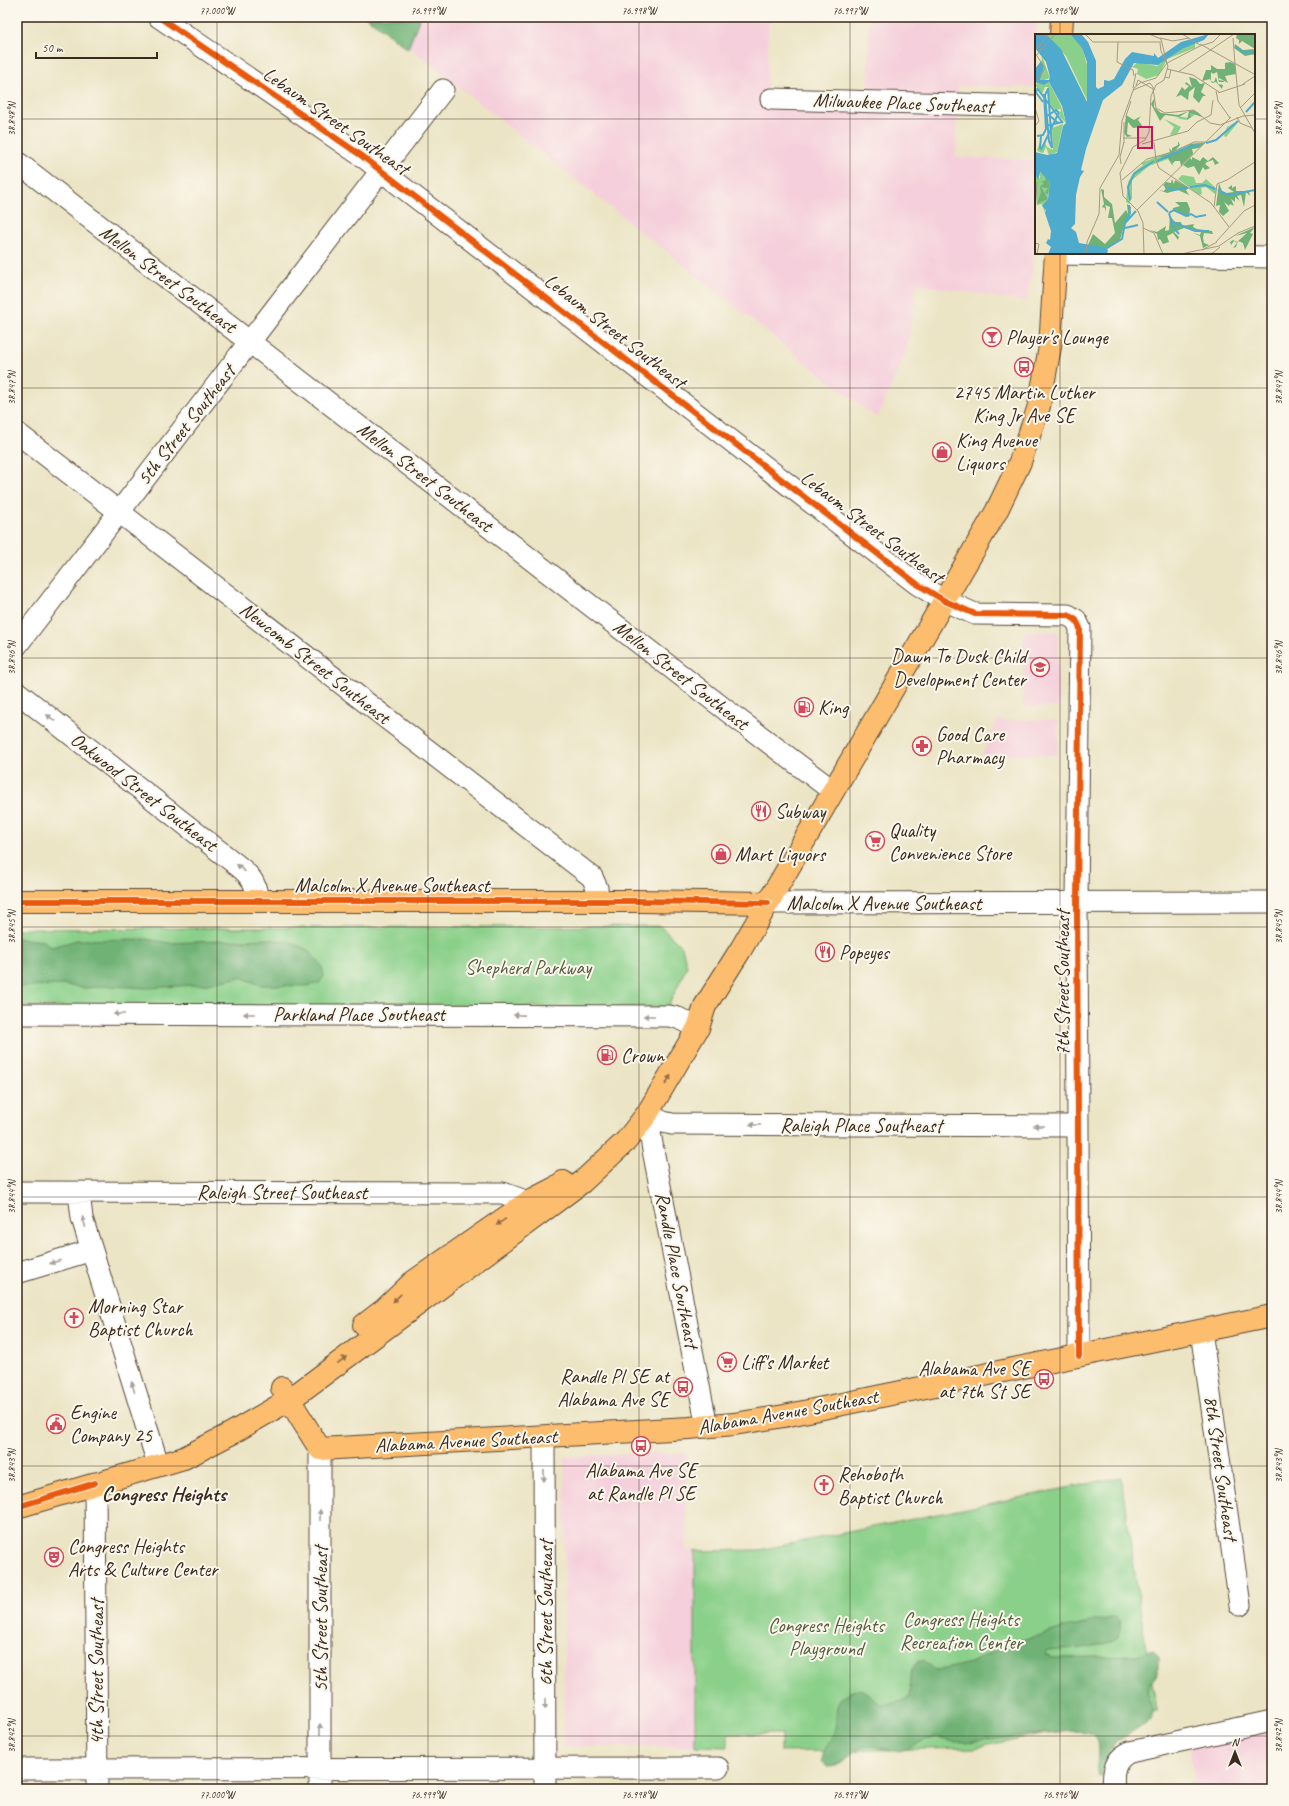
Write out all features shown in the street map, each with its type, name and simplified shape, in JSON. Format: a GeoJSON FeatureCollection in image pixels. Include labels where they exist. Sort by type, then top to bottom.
{"type":"FeatureCollection","features":[{"type":"Feature","properties":{"kind":"main road"},"geometry":{"type":"LineString","coordinates":[[1061,34],[1062,17]]}},
{"type":"Feature","properties":{"kind":"main road"},"geometry":{"type":"LineString","coordinates":[[17,1506],[158,1464],[184,1458],[197,1452],[285,1394],[535,1207],[555,1188],[583,1166],[617,1131],[705,1006],[834,791],[996,512],[1015,474],[1034,425],[1046,377],[1050,347],[1056,254]]}},
{"type":"Feature","properties":{"kind":"main road","name":"Malcolm X Avenue Southeast"},"geometry":{"type":"LineString","coordinates":[[17,901],[597,901],[768,903]]}},
{"type":"Feature","properties":{"kind":"main road"},"geometry":{"type":"LineString","coordinates":[[535,1207],[582,1182],[608,1160],[626,1141],[647,1114],[692,1025]]}},
{"type":"Feature","properties":{"kind":"main road","name":"Alabama Avenue Southeast"},"geometry":{"type":"LineString","coordinates":[[320,1449],[707,1427],[784,1416],[1272,1316]]}},
{"type":"Feature","properties":{"kind":"main road"},"geometry":{"type":"LineString","coordinates":[[285,1394],[320,1449]]}},
{"type":"Feature","properties":{"kind":"street","name":"Lebaum Street Southeast"},"geometry":{"type":"LineString","coordinates":[[159,17],[381,171],[917,584],[945,601],[975,614],[1068,615]]}},
{"type":"Feature","properties":{"kind":"street","name":"5th Street Southeast"},"geometry":{"type":"LineString","coordinates":[[17,645],[443,90]]}},
{"type":"Feature","properties":{"kind":"street","name":"Milwaukee Place Southeast"},"geometry":{"type":"LineString","coordinates":[[771,99],[1035,106]]}},
{"type":"Feature","properties":{"kind":"street","name":"Mellon Street Southeast"},"geometry":{"type":"LineString","coordinates":[[17,162],[731,714],[834,791]]}},
{"type":"Feature","properties":{"kind":"street"},"geometry":{"type":"LineString","coordinates":[[1110,254],[1272,257]]}},
{"type":"Feature","properties":{"kind":"street","name":"Newcomb Street Southeast"},"geometry":{"type":"LineString","coordinates":[[17,433],[592,877],[596,882],[597,901]]}},
{"type":"Feature","properties":{"kind":"street","name":"7th Street Southeast"},"geometry":{"type":"LineString","coordinates":[[1068,615],[1076,620],[1080,628],[1077,903],[1079,1356]]}},
{"type":"Feature","properties":{"kind":"street","name":"Oakwood Street Southeast"},"geometry":{"type":"LineString","coordinates":[[17,692],[242,869],[251,877],[255,885],[257,901]]}},
{"type":"Feature","properties":{"kind":"street","name":"Malcolm X Avenue Southeast"},"geometry":{"type":"LineString","coordinates":[[768,903],[1272,902]]}},
{"type":"Feature","properties":{"kind":"street","name":"Parkland Place Southeast"},"geometry":{"type":"LineString","coordinates":[[17,1014],[669,1016],[692,1025]]}},
{"type":"Feature","properties":{"kind":"street","name":"Raleigh Place Southeast"},"geometry":{"type":"LineString","coordinates":[[647,1114],[663,1122],[672,1124],[1078,1126]]}},
{"type":"Feature","properties":{"kind":"street","name":"Randle Place Southeast"},"geometry":{"type":"LineString","coordinates":[[647,1114],[707,1427]]}},
{"type":"Feature","properties":{"kind":"street","name":"Raleigh Street Southeast"},"geometry":{"type":"LineString","coordinates":[[17,1192],[503,1193],[535,1207]]}},
{"type":"Feature","properties":{"kind":"street"},"geometry":{"type":"LineString","coordinates":[[79,1193],[81,1213],[158,1464]]}},
{"type":"Feature","properties":{"kind":"street"},"geometry":{"type":"LineString","coordinates":[[17,1273],[92,1250]]}},
{"type":"Feature","properties":{"kind":"street","name":"8th Street Southeast"},"geometry":{"type":"LineString","coordinates":[[1201,1331],[1240,1605]]}},
{"type":"Feature","properties":{"kind":"street","name":"6th Street Southeast"},"geometry":{"type":"LineString","coordinates":[[544,1437],[545,1789]]}},
{"type":"Feature","properties":{"kind":"street","name":"5th Street Southeast"},"geometry":{"type":"LineString","coordinates":[[320,1449],[320,1789]]}},
{"type":"Feature","properties":{"kind":"street","name":"4th Street Southeast"},"geometry":{"type":"LineString","coordinates":[[95,1483],[97,1789]]}},
{"type":"Feature","properties":{"kind":"street"},"geometry":{"type":"LineString","coordinates":[[1114,1789],[1113,1774],[1116,1764],[1123,1755],[1130,1752],[1272,1721]]}},
{"type":"Feature","properties":{"kind":"street"},"geometry":{"type":"LineString","coordinates":[[17,1769],[718,1768]]}},
{"type":"Feature","properties":{"kind":"shaded area"},"geometry":{"type":"Polygon","coordinates":[[[371,17],[769,17],[766,108],[868,111],[869,17],[1037,17],[1037,34],[1035,34],[1035,87],[958,86],[956,157],[1034,160],[1033,260],[1027,302],[917,284],[907,349],[877,418],[371,17]]]}},
{"type":"Feature","properties":{"kind":"shaded area","name":"Dawn To Dusk Child Development Center"},"geometry":{"type":"Polygon","coordinates":[[[1023,632],[1058,632],[1058,707],[1023,707],[1023,632]]]}},
{"type":"Feature","properties":{"kind":"shaded area","name":"Dawn To Dusk Child Development Center"},"geometry":{"type":"Polygon","coordinates":[[[997,720],[1058,720],[1058,755],[982,755],[997,720]]]}},
{"type":"Feature","properties":{"kind":"shaded area"},"geometry":{"type":"Polygon","coordinates":[[[655,1453],[687,1454],[686,1549],[695,1551],[695,1746],[564,1747],[565,1457],[655,1453]]]}},
{"type":"Feature","properties":{"kind":"shaded area"},"geometry":{"type":"Polygon","coordinates":[[[1272,1730],[1272,1789],[1196,1789],[1189,1748],[1272,1730]]]}},
{"type":"Feature","properties":{"kind":"green space"},"geometry":{"type":"Polygon","coordinates":[[[366,17],[420,17],[408,49],[366,17]]]}},
{"type":"Feature","properties":{"kind":"green space","name":"Shepherd Parkway"},"geometry":{"type":"Polygon","coordinates":[[[660,926],[682,947],[687,966],[668,1007],[17,1007],[17,929],[660,926]]]}},
{"type":"Feature","properties":{"kind":"green space"},"geometry":{"type":"Polygon","coordinates":[[[17,938],[44,941],[52,947],[77,940],[146,939],[169,943],[266,939],[290,942],[308,950],[322,966],[324,976],[319,983],[307,986],[261,985],[240,977],[208,984],[149,988],[109,986],[86,988],[65,985],[17,987],[17,938]]]}},
{"type":"Feature","properties":{"kind":"green space","name":"Congress Heights Recreation Center"},"geometry":{"type":"Polygon","coordinates":[[[1121,1477],[1147,1656],[1157,1710],[974,1748],[781,1752],[781,1734],[728,1734],[728,1747],[695,1746],[695,1551],[759,1550],[1121,1477]]]}},
{"type":"Feature","properties":{"kind":"green space"},"geometry":{"type":"Polygon","coordinates":[[[1116,1617],[1120,1621],[1120,1631],[1118,1637],[1114,1640],[1096,1646],[1047,1651],[1045,1655],[1052,1658],[1137,1656],[1148,1650],[1153,1651],[1158,1655],[1158,1674],[1148,1687],[1147,1694],[1152,1709],[1151,1716],[1141,1727],[1115,1743],[1105,1764],[1102,1777],[1099,1777],[1097,1773],[1099,1747],[1096,1738],[1090,1733],[1078,1731],[1035,1734],[969,1742],[954,1742],[932,1738],[907,1749],[898,1751],[871,1746],[862,1747],[842,1763],[833,1767],[827,1767],[822,1762],[825,1749],[835,1728],[839,1701],[847,1693],[858,1690],[866,1692],[876,1701],[885,1704],[902,1701],[909,1697],[912,1670],[919,1660],[924,1660],[935,1670],[944,1669],[971,1663],[1007,1644],[1065,1627],[1116,1617]]]}},
{"type":"Feature","properties":{"kind":"cycle path"},"geometry":{"type":"LineString","coordinates":[[159,17],[362,156],[917,584],[945,601],[975,614],[1068,615],[1076,620],[1080,628],[1077,903],[1079,1356]]}},
{"type":"Feature","properties":{"kind":"cycle path"},"geometry":{"type":"LineString","coordinates":[[17,901],[638,901],[768,903]]}},
{"type":"Feature","properties":{"kind":"cycle path"},"geometry":{"type":"LineString","coordinates":[[17,1507],[95,1483]]}},
{"type":"Feature","properties":{"kind":"place","name":"Player's Lounge"},"geometry":{"type":"Point","coordinates":[992,337]}},
{"type":"Feature","properties":{"kind":"place","name":"2745 Martin Luther King Jr Ave SE"},"geometry":{"type":"Point","coordinates":[1024,367]}},
{"type":"Feature","properties":{"kind":"place","name":"King Avenue Liquors"},"geometry":{"type":"Point","coordinates":[942,452]}},
{"type":"Feature","properties":{"kind":"place","name":"Dawn To Dusk Child Development Center"},"geometry":{"type":"Point","coordinates":[1040,667]}},
{"type":"Feature","properties":{"kind":"place","name":"King"},"geometry":{"type":"Point","coordinates":[804,707]}},
{"type":"Feature","properties":{"kind":"place","name":"Good Care Pharmacy"},"geometry":{"type":"Point","coordinates":[922,746]}},
{"type":"Feature","properties":{"kind":"place","name":"Subway"},"geometry":{"type":"Point","coordinates":[761,811]}},
{"type":"Feature","properties":{"kind":"place","name":"Quality Convenience Store"},"geometry":{"type":"Point","coordinates":[875,841]}},
{"type":"Feature","properties":{"kind":"place","name":"Mart Liquors"},"geometry":{"type":"Point","coordinates":[721,854]}},
{"type":"Feature","properties":{"kind":"place","name":"Popeyes"},"geometry":{"type":"Point","coordinates":[825,952]}},
{"type":"Feature","properties":{"kind":"place","name":"Crown"},"geometry":{"type":"Point","coordinates":[607,1055]}},
{"type":"Feature","properties":{"kind":"place","name":"Morning Star Baptist Church"},"geometry":{"type":"Point","coordinates":[74,1318]}},
{"type":"Feature","properties":{"kind":"place","name":"Liff's Market"},"geometry":{"type":"Point","coordinates":[727,1362]}},
{"type":"Feature","properties":{"kind":"place","name":"Alabama Ave SE at 7th St SE"},"geometry":{"type":"Point","coordinates":[1044,1379]}},
{"type":"Feature","properties":{"kind":"place","name":"Randle Pl SE at Alabama Ave SE"},"geometry":{"type":"Point","coordinates":[683,1387]}},
{"type":"Feature","properties":{"kind":"place","name":"Engine Company 25"},"geometry":{"type":"Point","coordinates":[56,1424]}},
{"type":"Feature","properties":{"kind":"place","name":"Alabama Ave SE at Randle Pl SE"},"geometry":{"type":"Point","coordinates":[641,1446]}},
{"type":"Feature","properties":{"kind":"place","name":"Rehoboth Baptist Church"},"geometry":{"type":"Point","coordinates":[824,1485]}},
{"type":"Feature","properties":{"kind":"place","name":"Congress Heights Arts & Culture Center"},"geometry":{"type":"Point","coordinates":[54,1557]}},
{"type":"Feature","properties":{"kind":"district","name":"Congress Heights"},"geometry":{"type":"Point","coordinates":[164,1494]}},
{"type":"Feature","properties":{"kind":"park label","name":"Congress Heights Playground"},"geometry":{"type":"Point","coordinates":[826,1636]}}]}
